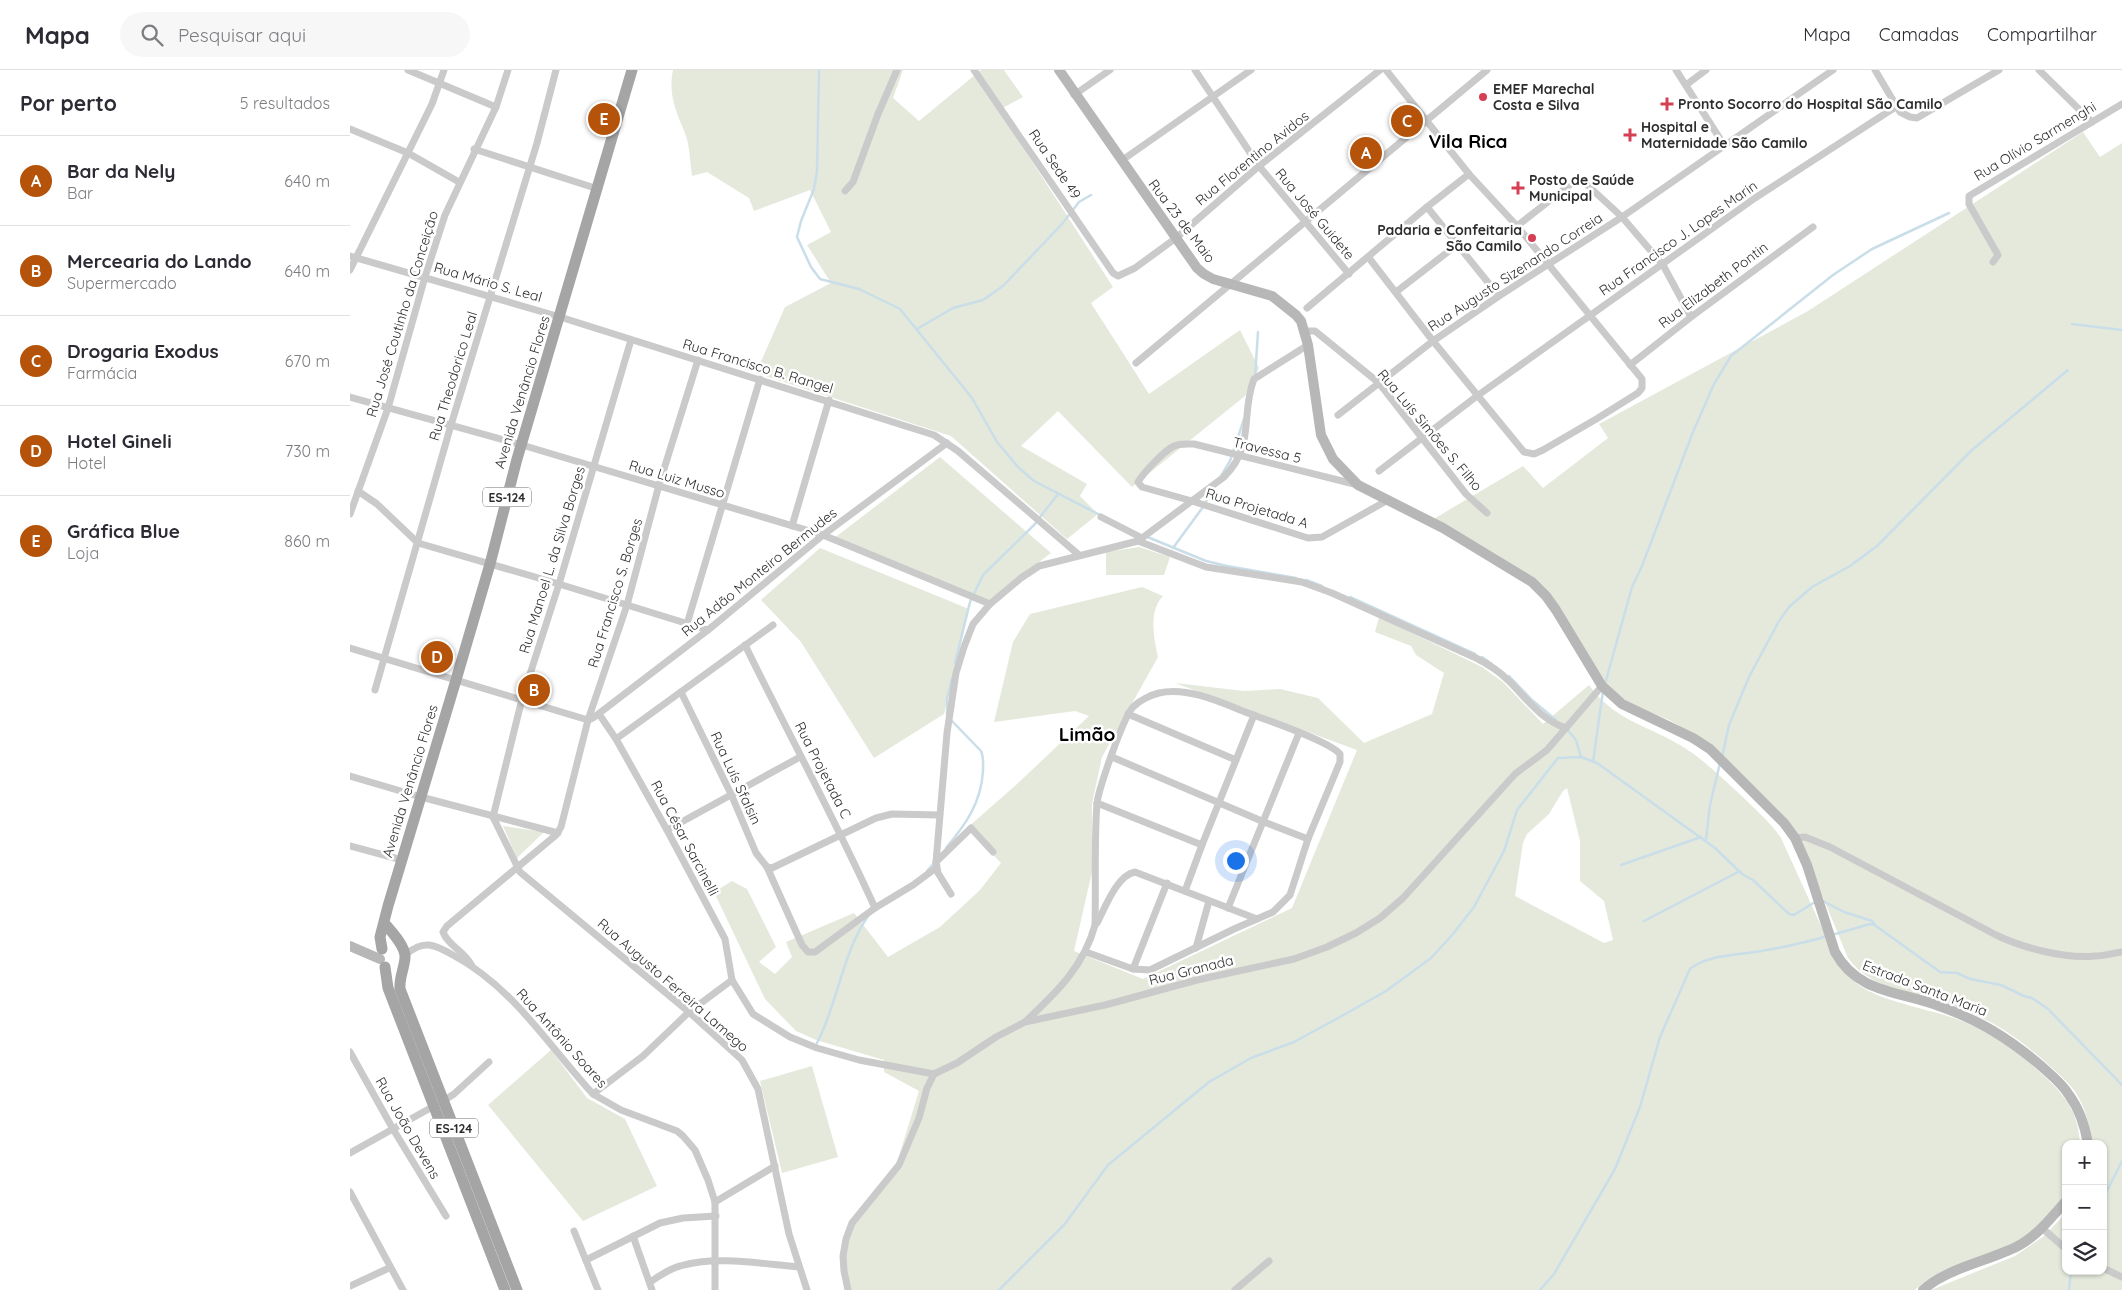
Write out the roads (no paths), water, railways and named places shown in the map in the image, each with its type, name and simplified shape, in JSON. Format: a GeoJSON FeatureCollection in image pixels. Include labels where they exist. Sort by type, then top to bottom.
{"type":"FeatureCollection","features":[{"type":"Feature","properties":{"kind":"main road","name":"Avenida Venâncio Flores"},"geometry":{"type":"LineString","coordinates":[[517,1290],[388,988],[380,937],[490,564],[522,445],[632,70]]}},
{"type":"Feature","properties":{"kind":"main road"},"geometry":{"type":"LineString","coordinates":[[384,924],[403,956]]}},
{"type":"Feature","properties":{"kind":"main road"},"geometry":{"type":"LineString","coordinates":[[393,944],[398,946],[403,956],[394,970],[382,958],[393,944]]}},
{"type":"Feature","properties":{"kind":"main road","name":"Avenida Venâncio Flores"},"geometry":{"type":"LineString","coordinates":[[403,956],[400,989],[505,1290]]}},
{"type":"Feature","properties":{"kind":"street"},"geometry":{"type":"LineString","coordinates":[[408,70],[496,107]]}},
{"type":"Feature","properties":{"kind":"street"},"geometry":{"type":"LineString","coordinates":[[350,270],[353,256],[408,153],[440,85],[444,70]]}},
{"type":"Feature","properties":{"kind":"street","name":"Rua José Coutinho da Conceição"},"geometry":{"type":"LineString","coordinates":[[351,509],[388,408],[424,277],[445,215],[474,150],[496,107],[508,70]]}},
{"type":"Feature","properties":{"kind":"street","name":"Rua Theodorico Leal"},"geometry":{"type":"LineString","coordinates":[[375,690],[556,70]]}},
{"type":"Feature","properties":{"kind":"street"},"geometry":{"type":"LineString","coordinates":[[845,192],[853,182],[878,114],[897,70]]}},
{"type":"Feature","properties":{"kind":"street","name":"Rua Sede 49"},"geometry":{"type":"LineString","coordinates":[[974,70],[1113,273]]}},
{"type":"Feature","properties":{"kind":"street","name":"Rua 23 de Maio"},"geometry":{"type":"LineString","coordinates":[[1059,70],[1074,95],[1176,238],[1188,258],[1204,274],[1229,284],[1250,288],[1279,300],[1296,314],[1305,331],[1308,345],[1321,436],[1333,459],[1358,485],[1388,500]]}},
{"type":"Feature","properties":{"kind":"street"},"geometry":{"type":"LineString","coordinates":[[1074,95],[1110,70]]}},
{"type":"Feature","properties":{"kind":"street","name":"Rua José Guidete"},"geometry":{"type":"LineString","coordinates":[[1194,70],[1260,166],[1349,274]]}},
{"type":"Feature","properties":{"kind":"street"},"geometry":{"type":"LineString","coordinates":[[1121,161],[1251,70]]}},
{"type":"Feature","properties":{"kind":"street","name":"Rua Florentino Avidos"},"geometry":{"type":"LineString","coordinates":[[1113,273],[1118,276],[1124,275],[1176,238],[1260,166],[1380,70]]}},
{"type":"Feature","properties":{"kind":"street"},"geometry":{"type":"LineString","coordinates":[[1369,258],[1477,396],[1524,452],[1528,454],[1543,450],[1598,418],[1638,393],[1643,383],[1517,226],[1469,174],[1386,70]]}},
{"type":"Feature","properties":{"kind":"street"},"geometry":{"type":"LineString","coordinates":[[1136,364],[1229,284],[1487,70]]}},
{"type":"Feature","properties":{"kind":"street"},"geometry":{"type":"LineString","coordinates":[[1676,70],[1724,145]]}},
{"type":"Feature","properties":{"kind":"street"},"geometry":{"type":"LineString","coordinates":[[1686,85],[1706,70]]}},
{"type":"Feature","properties":{"kind":"street","name":"Rua Augusto Sizenando Correia"},"geometry":{"type":"LineString","coordinates":[[1338,415],[1433,341],[1622,217],[1833,70]]}},
{"type":"Feature","properties":{"kind":"street"},"geometry":{"type":"LineString","coordinates":[[1875,70],[1897,106],[1905,115],[1917,118],[1999,70]]}},
{"type":"Feature","properties":{"kind":"street"},"geometry":{"type":"LineString","coordinates":[[2039,70],[2092,122]]}},
{"type":"Feature","properties":{"kind":"street","name":"Rua Olívio Sarmenghi"},"geometry":{"type":"LineString","coordinates":[[1993,262],[1998,255],[1996,249],[1969,204],[1969,196],[1977,189],[2122,104]]}},
{"type":"Feature","properties":{"kind":"street","name":"Rua Francisco J. Lopes Marin"},"geometry":{"type":"LineString","coordinates":[[1379,471],[1477,396],[1755,198],[1897,106]]}},
{"type":"Feature","properties":{"kind":"street"},"geometry":{"type":"LineString","coordinates":[[350,129],[408,153],[459,182]]}},
{"type":"Feature","properties":{"kind":"street"},"geometry":{"type":"LineString","coordinates":[[474,150],[598,188]]}},
{"type":"Feature","properties":{"kind":"street"},"geometry":{"type":"LineString","coordinates":[[1307,308],[1469,174]]}},
{"type":"Feature","properties":{"kind":"street"},"geometry":{"type":"LineString","coordinates":[[1517,226],[1576,180],[1583,181],[1622,217],[1663,265],[1691,317]]}},
{"type":"Feature","properties":{"kind":"street"},"geometry":{"type":"LineString","coordinates":[[1427,207],[1499,296]]}},
{"type":"Feature","properties":{"kind":"street","name":"Rua Elizabeth Pontin"},"geometry":{"type":"LineString","coordinates":[[1630,365],[1691,317],[1813,227]]}},
{"type":"Feature","properties":{"kind":"street"},"geometry":{"type":"LineString","coordinates":[[1396,292],[1458,244]]}},
{"type":"Feature","properties":{"kind":"street","name":"Rua Mário S. Leal"},"geometry":{"type":"LineString","coordinates":[[353,256],[560,317]]}},
{"type":"Feature","properties":{"kind":"street","name":"Rua Francisco B. Rangel"},"geometry":{"type":"LineString","coordinates":[[560,317],[934,435],[947,442],[1079,555]]}},
{"type":"Feature","properties":{"kind":"street","name":"Rua Luís Simões S. Filho"},"geometry":{"type":"LineString","coordinates":[[1305,331],[1315,331],[1379,383],[1466,494],[1487,514]]}},
{"type":"Feature","properties":{"kind":"street","name":"Rua Manoel L. da Silva Borges"},"geometry":{"type":"LineString","coordinates":[[493,816],[522,699],[559,584],[631,340]]}},
{"type":"Feature","properties":{"kind":"street"},"geometry":{"type":"LineString","coordinates":[[951,894],[936,865],[939,815],[947,733],[956,673],[973,624],[990,604],[1021,578],[1039,566],[1140,539],[1224,476],[1234,466],[1243,449],[1252,385],[1256,377],[1308,345]]}},
{"type":"Feature","properties":{"kind":"street","name":"Rua Francisco S. Borges"},"geometry":{"type":"LineString","coordinates":[[558,833],[588,720],[627,605],[659,485],[698,360]]}},
{"type":"Feature","properties":{"kind":"street"},"geometry":{"type":"LineString","coordinates":[[687,624],[760,379]]}},
{"type":"Feature","properties":{"kind":"street","name":"Rua Luiz Musso"},"geometry":{"type":"LineString","coordinates":[[350,397],[522,445],[823,535],[990,604]]}},
{"type":"Feature","properties":{"kind":"street"},"geometry":{"type":"LineString","coordinates":[[792,526],[828,400]]}},
{"type":"Feature","properties":{"kind":"street","name":"Rua Adão Monteiro Bermudes"},"geometry":{"type":"LineString","coordinates":[[588,720],[599,714],[708,630],[823,535],[947,442]]}},
{"type":"Feature","properties":{"kind":"street","name":"Travessa 5"},"geometry":{"type":"LineString","coordinates":[[1142,487],[1138,482],[1141,476],[1178,444],[1194,444],[1358,485]]}},
{"type":"Feature","properties":{"kind":"street","name":"Rua Projetada A"},"geometry":{"type":"LineString","coordinates":[[1142,487],[1302,536],[1315,538],[1330,532],[1388,500]]}},
{"type":"Feature","properties":{"kind":"street"},"geometry":{"type":"LineString","coordinates":[[358,491],[377,504],[418,543],[708,630]]}},
{"type":"Feature","properties":{"kind":"street","name":"Estrada Santa Maria"},"geometry":{"type":"LineString","coordinates":[[1388,500],[1443,528],[1532,582],[1546,596],[1556,610],[1602,686],[1622,704],[1693,738],[1710,749],[1784,823],[1795,838],[1807,865],[1832,943],[1842,965],[1856,978],[1892,993],[1963,1015],[2000,1034],[2058,1081],[2069,1093],[2085,1126],[2087,1140]]}},
{"type":"Feature","properties":{"kind":"street"},"geometry":{"type":"LineString","coordinates":[[1101,517],[1140,539],[1206,567],[1302,582],[1455,647],[1496,670],[1539,713],[1566,728]]}},
{"type":"Feature","properties":{"kind":"street"},"geometry":{"type":"LineString","coordinates":[[616,739],[773,625]]}},
{"type":"Feature","properties":{"kind":"street","name":"Rua Projetada C"},"geometry":{"type":"LineString","coordinates":[[745,645],[800,757],[841,833],[875,908]]}},
{"type":"Feature","properties":{"kind":"street"},"geometry":{"type":"LineString","coordinates":[[350,648],[588,720]]}},
{"type":"Feature","properties":{"kind":"street","name":"Rua Granada"},"geometry":{"type":"LineString","coordinates":[[934,1074],[957,1064],[996,1037],[1025,1022],[1105,1005],[1197,980],[1294,959],[1327,948],[1356,933],[1380,918],[1403,898],[1516,774],[1547,750],[1602,686]]}},
{"type":"Feature","properties":{"kind":"street","name":"Rua Luís Sfalsin"},"geometry":{"type":"LineString","coordinates":[[682,692],[731,794],[756,853],[770,868],[802,945],[808,952],[815,952],[868,915],[875,908]]}},
{"type":"Feature","properties":{"kind":"street"},"geometry":{"type":"LineString","coordinates":[[1086,952],[1133,969],[1145,971],[1157,968],[1273,912],[1290,895],[1308,839],[1341,758],[1336,750],[1299,733],[1209,698],[1167,692],[1151,695],[1132,708],[1100,788],[1098,803],[1096,924]]}},
{"type":"Feature","properties":{"kind":"street","name":"Rua César Sarcinelli"},"geometry":{"type":"LineString","coordinates":[[599,714],[616,739],[668,830],[725,939],[732,980]]}},
{"type":"Feature","properties":{"kind":"street"},"geometry":{"type":"LineString","coordinates":[[1128,714],[1236,760]]}},
{"type":"Feature","properties":{"kind":"street"},"geometry":{"type":"LineString","coordinates":[[1185,891],[1254,715]]}},
{"type":"Feature","properties":{"kind":"street"},"geometry":{"type":"LineString","coordinates":[[1228,908],[1299,733]]}},
{"type":"Feature","properties":{"kind":"street"},"geometry":{"type":"LineString","coordinates":[[668,830],[800,757]]}},
{"type":"Feature","properties":{"kind":"street"},"geometry":{"type":"LineString","coordinates":[[1112,757],[1308,839]]}},
{"type":"Feature","properties":{"kind":"street"},"geometry":{"type":"LineString","coordinates":[[350,776],[558,833]]}},
{"type":"Feature","properties":{"kind":"street"},"geometry":{"type":"LineString","coordinates":[[1098,803],[1202,844]]}},
{"type":"Feature","properties":{"kind":"street"},"geometry":{"type":"LineString","coordinates":[[770,868],[841,833],[884,816],[939,815]]}},
{"type":"Feature","properties":{"kind":"street","name":"Rua Augusto Ferreira Lamego"},"geometry":{"type":"LineString","coordinates":[[493,816],[517,868],[690,1012],[731,1048],[748,1069],[758,1089],[789,1234],[806,1290]]}},
{"type":"Feature","properties":{"kind":"street"},"geometry":{"type":"LineString","coordinates":[[875,908],[913,886],[936,865],[968,829],[973,829],[993,852]]}},
{"type":"Feature","properties":{"kind":"street"},"geometry":{"type":"LineString","coordinates":[[517,868],[558,833]]}},
{"type":"Feature","properties":{"kind":"street"},"geometry":{"type":"LineString","coordinates":[[1795,838],[1805,837],[1830,847],[1996,936],[2021,946],[2076,956],[2094,956],[2122,952]]}},
{"type":"Feature","properties":{"kind":"street"},"geometry":{"type":"LineString","coordinates":[[350,846],[402,860]]}},
{"type":"Feature","properties":{"kind":"street","name":"Rua Antônio Soares"},"geometry":{"type":"LineString","coordinates":[[472,966],[465,953],[446,938],[443,932],[444,929],[517,868]]}},
{"type":"Feature","properties":{"kind":"street"},"geometry":{"type":"LineString","coordinates":[[1025,1022],[1058,992],[1073,974],[1086,952],[1096,924],[1120,880],[1130,873],[1141,873],[1257,919]]}},
{"type":"Feature","properties":{"kind":"street"},"geometry":{"type":"LineString","coordinates":[[1133,969],[1167,883]]}},
{"type":"Feature","properties":{"kind":"street"},"geometry":{"type":"LineString","coordinates":[[1196,948],[1209,901]]}},
{"type":"Feature","properties":{"kind":"street","name":"Rua Antônio Soares"},"geometry":{"type":"LineString","coordinates":[[403,956],[416,947],[428,945],[472,966],[500,987],[593,1094],[613,1106],[667,1127],[683,1136],[695,1150],[715,1202],[715,1290]]}},
{"type":"Feature","properties":{"kind":"street"},"geometry":{"type":"LineString","coordinates":[[350,946],[382,958]]}},
{"type":"Feature","properties":{"kind":"street"},"geometry":{"type":"LineString","coordinates":[[593,1094],[642,1056],[690,1012],[732,980],[753,1014],[790,1037],[817,1048],[859,1060],[934,1074],[927,1088],[919,1118],[899,1165],[852,1223],[844,1246],[843,1256],[848,1290]]}},
{"type":"Feature","properties":{"kind":"street","name":"Rua João Devens"},"geometry":{"type":"LineString","coordinates":[[350,1052],[393,1129],[446,1216]]}},
{"type":"Feature","properties":{"kind":"street"},"geometry":{"type":"LineString","coordinates":[[350,1154],[439,1104],[454,1094],[489,1062]]}},
{"type":"Feature","properties":{"kind":"street"},"geometry":{"type":"LineString","coordinates":[[715,1202],[775,1166]]}},
{"type":"Feature","properties":{"kind":"street"},"geometry":{"type":"LineString","coordinates":[[350,1192],[352,1203],[403,1290]]}},
{"type":"Feature","properties":{"kind":"street"},"geometry":{"type":"LineString","coordinates":[[1923,1290],[1937,1280],[2020,1245],[2042,1228],[2062,1206]]}},
{"type":"Feature","properties":{"kind":"street"},"geometry":{"type":"LineString","coordinates":[[586,1260],[672,1219],[716,1216]]}},
{"type":"Feature","properties":{"kind":"street"},"geometry":{"type":"LineString","coordinates":[[2042,1228],[2062,1246]]}},
{"type":"Feature","properties":{"kind":"street"},"geometry":{"type":"LineString","coordinates":[[574,1230],[598,1290]]}},
{"type":"Feature","properties":{"kind":"street"},"geometry":{"type":"LineString","coordinates":[[633,1236],[651,1286],[679,1266],[714,1262],[799,1267]]}},
{"type":"Feature","properties":{"kind":"street"},"geometry":{"type":"LineString","coordinates":[[1235,1290],[1269,1261]]}},
{"type":"Feature","properties":{"kind":"street"},"geometry":{"type":"LineString","coordinates":[[350,1286],[389,1268]]}},
{"type":"Feature","properties":{"kind":"street"},"geometry":{"type":"LineString","coordinates":[[2107,1270],[2122,1277]]}},
{"type":"Feature","properties":{"kind":"waterway"},"geometry":{"type":"LineString","coordinates":[[819,70],[817,172],[814,189],[801,221],[797,237],[811,267],[820,279],[859,289],[900,309],[972,398],[997,442],[1018,467],[1034,481],[1102,516]]}},
{"type":"Feature","properties":{"kind":"waterway"},"geometry":{"type":"LineString","coordinates":[[917,329],[953,308],[983,300],[1003,286],[1062,224],[1079,202],[1091,195]]}},
{"type":"Feature","properties":{"kind":"waterway"},"geometry":{"type":"LineString","coordinates":[[1605,684],[1632,587],[1642,566],[1693,432],[1714,384],[1731,356],[1833,275],[1872,249],[1949,213]]}},
{"type":"Feature","properties":{"kind":"waterway"},"geometry":{"type":"LineString","coordinates":[[2072,324],[2122,330]]}},
{"type":"Feature","properties":{"kind":"waterway"},"geometry":{"type":"LineString","coordinates":[[1255,377],[1258,332]]}},
{"type":"Feature","properties":{"kind":"waterway"},"geometry":{"type":"LineString","coordinates":[[1722,757],[1729,725],[1749,677],[1779,621],[1789,607],[1812,587],[1850,566],[1877,546],[1972,450],[2068,370]]}},
{"type":"Feature","properties":{"kind":"waterway"},"geometry":{"type":"LineString","coordinates":[[1221,476],[1230,461],[1244,419]]}},
{"type":"Feature","properties":{"kind":"waterway"},"geometry":{"type":"LineString","coordinates":[[1173,548],[1203,507],[1214,487]]}},
{"type":"Feature","properties":{"kind":"waterway"},"geometry":{"type":"LineString","coordinates":[[955,663],[970,602],[983,575],[1034,525],[1058,494]]}},
{"type":"Feature","properties":{"kind":"waterway"},"geometry":{"type":"LineString","coordinates":[[1145,536],[1206,561],[1296,578]]}},
{"type":"Feature","properties":{"kind":"waterway"},"geometry":{"type":"LineString","coordinates":[[1306,580],[1322,586]]}},
{"type":"Feature","properties":{"kind":"waterway"},"geometry":{"type":"LineString","coordinates":[[1350,597],[1475,654]]}},
{"type":"Feature","properties":{"kind":"waterway"},"geometry":{"type":"LineString","coordinates":[[1482,657],[1492,664]]}},
{"type":"Feature","properties":{"kind":"waterway"},"geometry":{"type":"LineString","coordinates":[[1509,676],[1532,700],[1556,720]]}},
{"type":"Feature","properties":{"kind":"waterway"},"geometry":{"type":"LineString","coordinates":[[947,715],[947,699],[952,678]]}},
{"type":"Feature","properties":{"kind":"waterway"},"geometry":{"type":"LineString","coordinates":[[1593,762],[1603,691]]}},
{"type":"Feature","properties":{"kind":"waterway"},"geometry":{"type":"LineString","coordinates":[[946,848],[960,830],[976,803],[982,783],[983,771],[981,751],[950,719]]}},
{"type":"Feature","properties":{"kind":"waterway"},"geometry":{"type":"LineString","coordinates":[[1566,728],[1576,740],[1581,757]]}},
{"type":"Feature","properties":{"kind":"waterway"},"geometry":{"type":"LineString","coordinates":[[999,1290],[1064,1225],[1108,1165],[1209,1082],[1251,1058],[1294,1042],[1340,1017],[1386,991],[1431,958],[1474,907],[1504,851],[1517,810],[1558,758],[1581,757],[1597,763],[1715,848],[1789,914],[1794,915],[1815,902]]}},
{"type":"Feature","properties":{"kind":"waterway"},"geometry":{"type":"LineString","coordinates":[[1706,840],[1710,805],[1720,763]]}},
{"type":"Feature","properties":{"kind":"waterway"},"geometry":{"type":"LineString","coordinates":[[1621,865],[1701,837]]}},
{"type":"Feature","properties":{"kind":"waterway"},"geometry":{"type":"LineString","coordinates":[[927,871],[935,862]]}},
{"type":"Feature","properties":{"kind":"waterway"},"geometry":{"type":"LineString","coordinates":[[1644,921],[1740,871]]}},
{"type":"Feature","properties":{"kind":"waterway"},"geometry":{"type":"LineString","coordinates":[[1823,901],[1844,912],[1872,921],[1876,926],[1940,972],[1957,973],[1970,979],[2001,985],[2032,998],[2048,1009],[2122,1085]]}},
{"type":"Feature","properties":{"kind":"waterway"},"geometry":{"type":"LineString","coordinates":[[817,1043],[830,1012],[852,946],[868,916]]}},
{"type":"Feature","properties":{"kind":"waterway"},"geometry":{"type":"LineString","coordinates":[[1832,935],[1870,924],[1875,925]]}},
{"type":"Feature","properties":{"kind":"waterway"},"geometry":{"type":"LineString","coordinates":[[1540,1290],[1554,1274],[1615,1169],[1640,1107],[1660,1037],[1690,969],[1706,960],[1778,948],[1827,936]]}},
{"type":"Feature","properties":{"kind":"waterway"},"geometry":{"type":"LineString","coordinates":[[2107,1191],[2122,1161]]}},
{"type":"Feature","properties":{"kind":"waterway"},"geometry":{"type":"LineString","coordinates":[[2069,1290],[2071,1275]]}},
{"type":"Feature","properties":{"kind":"place","name":"EMEF Marechal Costa e Silva"},"geometry":{"type":"Point","coordinates":[1483,97]}},
{"type":"Feature","properties":{"kind":"place","name":"Pronto Socorro do Hospital São Camilo"},"geometry":{"type":"Point","coordinates":[1667,104]}},
{"type":"Feature","properties":{"kind":"place","name":"Gráfica Blue"},"geometry":{"type":"Point","coordinates":[604,119]}},
{"type":"Feature","properties":{"kind":"place","name":"Drogaria Exodus"},"geometry":{"type":"Point","coordinates":[1407,121]}},
{"type":"Feature","properties":{"kind":"place","name":"Hospital e Maternidade São Camilo"},"geometry":{"type":"Point","coordinates":[1630,135]}},
{"type":"Feature","properties":{"kind":"place","name":"Bar da Nely"},"geometry":{"type":"Point","coordinates":[1366,153]}},
{"type":"Feature","properties":{"kind":"place","name":"Posto de Saúde Municipal"},"geometry":{"type":"Point","coordinates":[1518,188]}},
{"type":"Feature","properties":{"kind":"place","name":"Padaria e Confeitaria São Camilo"},"geometry":{"type":"Point","coordinates":[1532,238]}},
{"type":"Feature","properties":{"kind":"place","name":"Hotel Gineli"},"geometry":{"type":"Point","coordinates":[437,657]}},
{"type":"Feature","properties":{"kind":"place","name":"Mercearia do Lando"},"geometry":{"type":"Point","coordinates":[534,690]}},
{"type":"Feature","properties":{"kind":"district","name":"Vila Rica"},"geometry":{"type":"Point","coordinates":[1468,141]}},
{"type":"Feature","properties":{"kind":"district","name":"Limão"},"geometry":{"type":"Point","coordinates":[1087,734]}}]}
